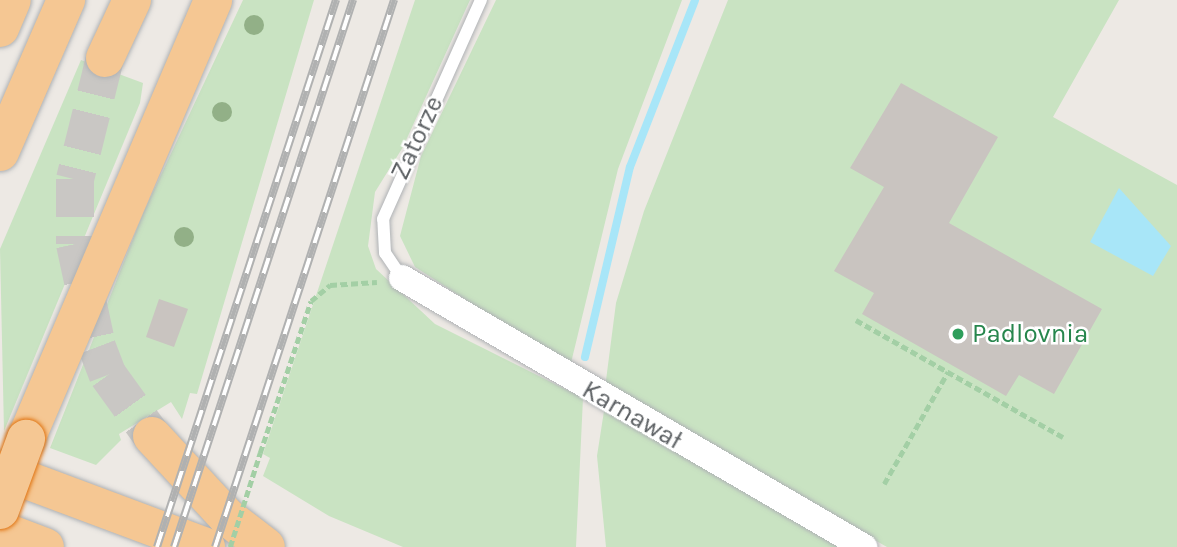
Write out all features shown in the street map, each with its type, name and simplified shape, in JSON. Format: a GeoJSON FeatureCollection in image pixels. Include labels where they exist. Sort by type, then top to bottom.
{"type":"FeatureCollection","features":[{"type":"Feature","properties":{"kind":"highway"},"geometry":{"type":"LineString","coordinates":[[0,27],[12,0]]}},
{"type":"Feature","properties":{"kind":"highway"},"geometry":{"type":"LineString","coordinates":[[0,152],[66,0]]}},
{"type":"Feature","properties":{"kind":"highway"},"geometry":{"type":"LineString","coordinates":[[105,58],[132,0]]}},
{"type":"Feature","properties":{"kind":"highway"},"geometry":{"type":"LineString","coordinates":[[0,510],[26,439],[213,0]]}},
{"type":"Feature","properties":{"kind":"highway"},"geometry":{"type":"LineString","coordinates":[[152,436],[227,517],[266,547]]}},
{"type":"Feature","properties":{"kind":"highway"},"geometry":{"type":"LineString","coordinates":[[0,470],[206,547]]}},
{"type":"Feature","properties":{"kind":"highway"},"geometry":{"type":"LineString","coordinates":[[0,530],[45,547]]}},
{"type":"Feature","properties":{"kind":"street","name":"Karnawał"},"geometry":{"type":"LineString","coordinates":[[402,278],[864,547]]}},
{"type":"Feature","properties":{"kind":"lane","name":"Zatorze"},"geometry":{"type":"LineString","coordinates":[[402,278],[385,253],[383,219],[481,0]]}},
{"type":"Feature","properties":{"kind":"path"},"geometry":{"type":"LineString","coordinates":[[230,547],[312,301],[343,282],[402,278]]}},
{"type":"Feature","properties":{"kind":"path"},"geometry":{"type":"LineString","coordinates":[[856,320],[1063,438]]}},
{"type":"Feature","properties":{"kind":"path"},"geometry":{"type":"LineString","coordinates":[[884,484],[948,372]]}},
{"type":"Feature","properties":{"kind":"green space"},"geometry":{"type":"Polygon","coordinates":[[[243,0],[314,0],[197,394],[190,393],[182,419],[171,402],[119,434],[121,440],[96,465],[50,448],[144,211],[243,0]]]}},
{"type":"Feature","properties":{"kind":"green space"},"geometry":{"type":"Polygon","coordinates":[[[415,0],[470,0],[403,147],[375,192],[368,246],[376,269],[435,324],[583,398],[576,547],[403,547],[329,516],[263,476],[270,458],[263,454],[415,0]]]}},
{"type":"Feature","properties":{"kind":"green space"},"geometry":{"type":"Polygon","coordinates":[[[496,0],[682,0],[618,169],[570,367],[415,267],[400,236],[421,156],[496,0]]]}},
{"type":"Feature","properties":{"kind":"green space"},"geometry":{"type":"Polygon","coordinates":[[[728,0],[1119,0],[1053,117],[1177,185],[1177,547],[887,547],[605,388],[616,303],[644,211],[728,0]]]}},
{"type":"Feature","properties":{"kind":"green space"},"geometry":{"type":"Polygon","coordinates":[[[81,60],[143,83],[140,103],[4,431],[0,249],[81,60]]]}},
{"type":"Feature","properties":{"kind":"green space"},"geometry":{"type":"Polygon","coordinates":[[[604,411],[845,547],[606,547],[597,456],[604,411]]]}},
{"type":"Feature","properties":{"kind":"water"},"geometry":{"type":"Polygon","coordinates":[[[1119,188],[1171,246],[1153,276],[1090,242],[1119,188]]]}},
{"type":"Feature","properties":{"kind":"building"},"geometry":{"type":"Polygon","coordinates":[[[901,83],[998,137],[949,223],[1102,309],[1054,394],[1019,375],[1006,396],[862,314],[874,293],[834,271],[884,187],[850,168],[901,83]]]}},
{"type":"Feature","properties":{"kind":"building"},"geometry":{"type":"Polygon","coordinates":[[[159,299],[188,309],[174,347],[146,337],[159,299]]]}},
{"type":"Feature","properties":{"kind":"waterway"},"geometry":{"type":"LineString","coordinates":[[585,357],[630,167],[695,0]]}},
{"type":"Feature","properties":{"kind":"tunnel"},"geometry":{"type":"LineString","coordinates":[[105,58],[75,179],[75,244],[97,347],[108,375],[152,436]]}},
{"type":"Feature","properties":{"kind":"railway"},"geometry":{"type":"LineString","coordinates":[[157,547],[336,0]]}},
{"type":"Feature","properties":{"kind":"railway"},"geometry":{"type":"LineString","coordinates":[[174,547],[353,0]]}},
{"type":"Feature","properties":{"kind":"railway"},"geometry":{"type":"LineString","coordinates":[[215,547],[394,0]]}},
{"type":"Feature","properties":{"kind":"place","name":"Padlovnia"},"geometry":{"type":"Point","coordinates":[958,334]}}]}
